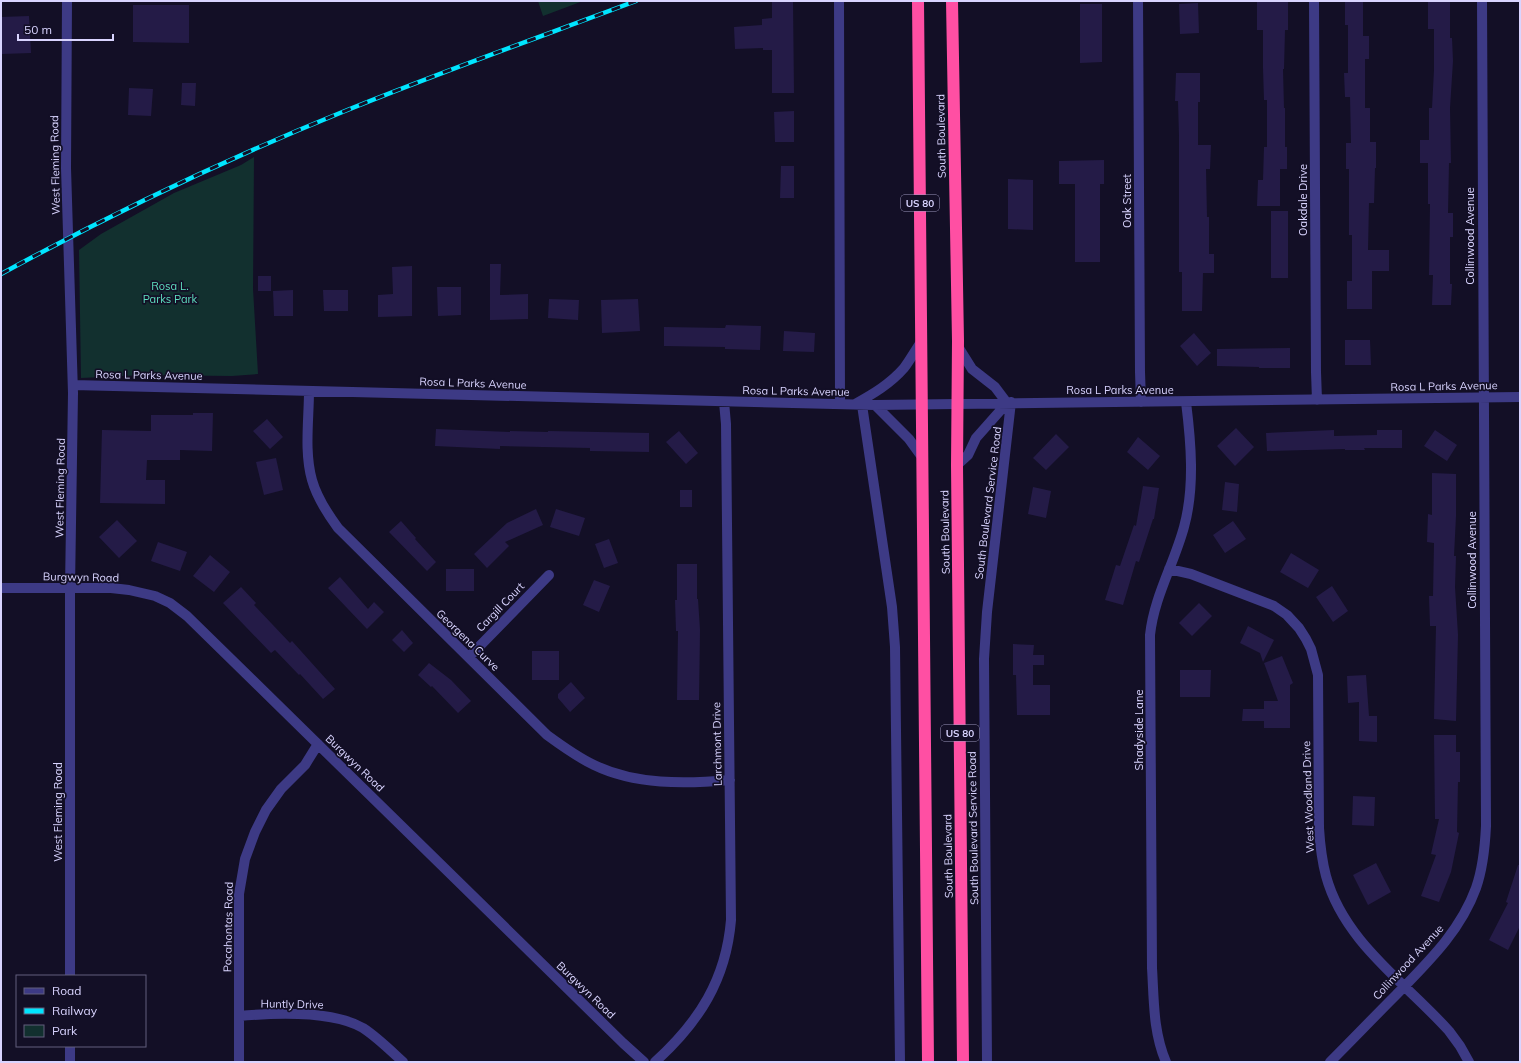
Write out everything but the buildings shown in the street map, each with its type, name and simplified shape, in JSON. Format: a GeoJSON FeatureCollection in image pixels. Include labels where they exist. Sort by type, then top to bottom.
{"type":"FeatureCollection","features":[{"type":"Feature","properties":{"kind":"highway","name":"South Boulevard"},"geometry":{"type":"LineString","coordinates":[[918,1],[928,1062]]}},
{"type":"Feature","properties":{"kind":"highway","name":"South Boulevard"},"geometry":{"type":"LineString","coordinates":[[952,1],[958,345],[957,465],[963,1062]]}},
{"type":"Feature","properties":{"kind":"street","name":"West Fleming Road"},"geometry":{"type":"LineString","coordinates":[[67,1],[66,168],[73,385],[70,588],[70,975]]}},
{"type":"Feature","properties":{"kind":"street"},"geometry":{"type":"LineString","coordinates":[[839,1],[840,404]]}},
{"type":"Feature","properties":{"kind":"street","name":"Oak Street"},"geometry":{"type":"LineString","coordinates":[[1138,1],[1141,402]]}},
{"type":"Feature","properties":{"kind":"street","name":"Oakdale Drive"},"geometry":{"type":"LineString","coordinates":[[1314,1],[1317,400]]}},
{"type":"Feature","properties":{"kind":"street","name":"Collinwood Avenue"},"geometry":{"type":"LineString","coordinates":[[1330,1062],[1442,947],[1461,920],[1476,888],[1485,852],[1482,1]]}},
{"type":"Feature","properties":{"kind":"street"},"geometry":{"type":"LineString","coordinates":[[900,1062],[896,646],[892,607],[858,405],[891,381],[904,368],[921,342]]}},
{"type":"Feature","properties":{"kind":"street"},"geometry":{"type":"LineString","coordinates":[[957,465],[968,455],[976,438],[1009,403],[994,387],[972,369],[958,345]]}},
{"type":"Feature","properties":{"kind":"street","name":"Rosa L Parks Avenue"},"geometry":{"type":"LineString","coordinates":[[73,385],[858,405],[1520,397]]}},
{"type":"Feature","properties":{"kind":"street","name":"Georgena Curve"},"geometry":{"type":"LineString","coordinates":[[309,391],[308,454],[312,480],[325,511],[338,528],[547,735],[569,751],[594,766],[619,774],[647,780],[707,782],[730,780]]}},
{"type":"Feature","properties":{"kind":"street","name":"Larchmont Drive"},"geometry":{"type":"LineString","coordinates":[[655,1062],[666,1052],[696,1018],[714,988],[724,960],[731,920],[726,424],[724,402]]}},
{"type":"Feature","properties":{"kind":"street","name":"Shadyside Lane"},"geometry":{"type":"LineString","coordinates":[[1166,1062],[1158,1038],[1154,1018],[1152,968],[1150,635],[1158,596],[1184,526],[1189,498],[1189,427],[1186,402]]}},
{"type":"Feature","properties":{"kind":"street","name":"South Boulevard Service Road"},"geometry":{"type":"LineString","coordinates":[[987,1062],[984,660],[987,612],[1009,403]]}},
{"type":"Feature","properties":{"kind":"street"},"geometry":{"type":"LineString","coordinates":[[875,405],[909,439],[922,457]]}},
{"type":"Feature","properties":{"kind":"street","name":"West Woodland Drive"},"geometry":{"type":"LineString","coordinates":[[1169,569],[1191,574],[1274,606],[1287,615],[1299,628],[1306,639],[1312,649],[1318,675],[1319,828],[1321,852],[1326,877],[1337,904],[1352,930],[1366,948],[1449,1031],[1469,1062]]}},
{"type":"Feature","properties":{"kind":"street","name":"Cargill Court"},"geometry":{"type":"LineString","coordinates":[[469,657],[549,575]]}},
{"type":"Feature","properties":{"kind":"street","name":"Burgwyn Road"},"geometry":{"type":"LineString","coordinates":[[1,588],[111,588],[129,590],[155,596],[170,603],[187,616],[623,1044],[644,1062]]}},
{"type":"Feature","properties":{"kind":"street","name":"Pocahontas Road"},"geometry":{"type":"LineString","coordinates":[[239,1062],[239,894],[245,859],[255,832],[266,810],[282,789],[305,765],[318,744]]}},
{"type":"Feature","properties":{"kind":"street","name":"Huntly Drive"},"geometry":{"type":"LineString","coordinates":[[239,1016],[263,1014],[335,1017],[363,1028],[378,1039],[403,1062]]}},
{"type":"Feature","properties":{"kind":"street"},"geometry":{"type":"LineString","coordinates":[[70,1047],[70,1062]]}},
{"type":"Feature","properties":{"kind":"green space"},"geometry":{"type":"Polygon","coordinates":[[[538,1],[583,1],[543,16],[538,1]]]}},
{"type":"Feature","properties":{"kind":"green space","name":"Rosa L. Parks Park"},"geometry":{"type":"Polygon","coordinates":[[[254,157],[253,289],[258,374],[232,376],[143,375],[81,378],[79,250],[101,234],[174,193],[241,165],[254,157]]]}},
{"type":"Feature","properties":{"kind":"railway"},"geometry":{"type":"LineString","coordinates":[[1,274],[126,209],[297,131],[414,84],[636,1]]}}]}
